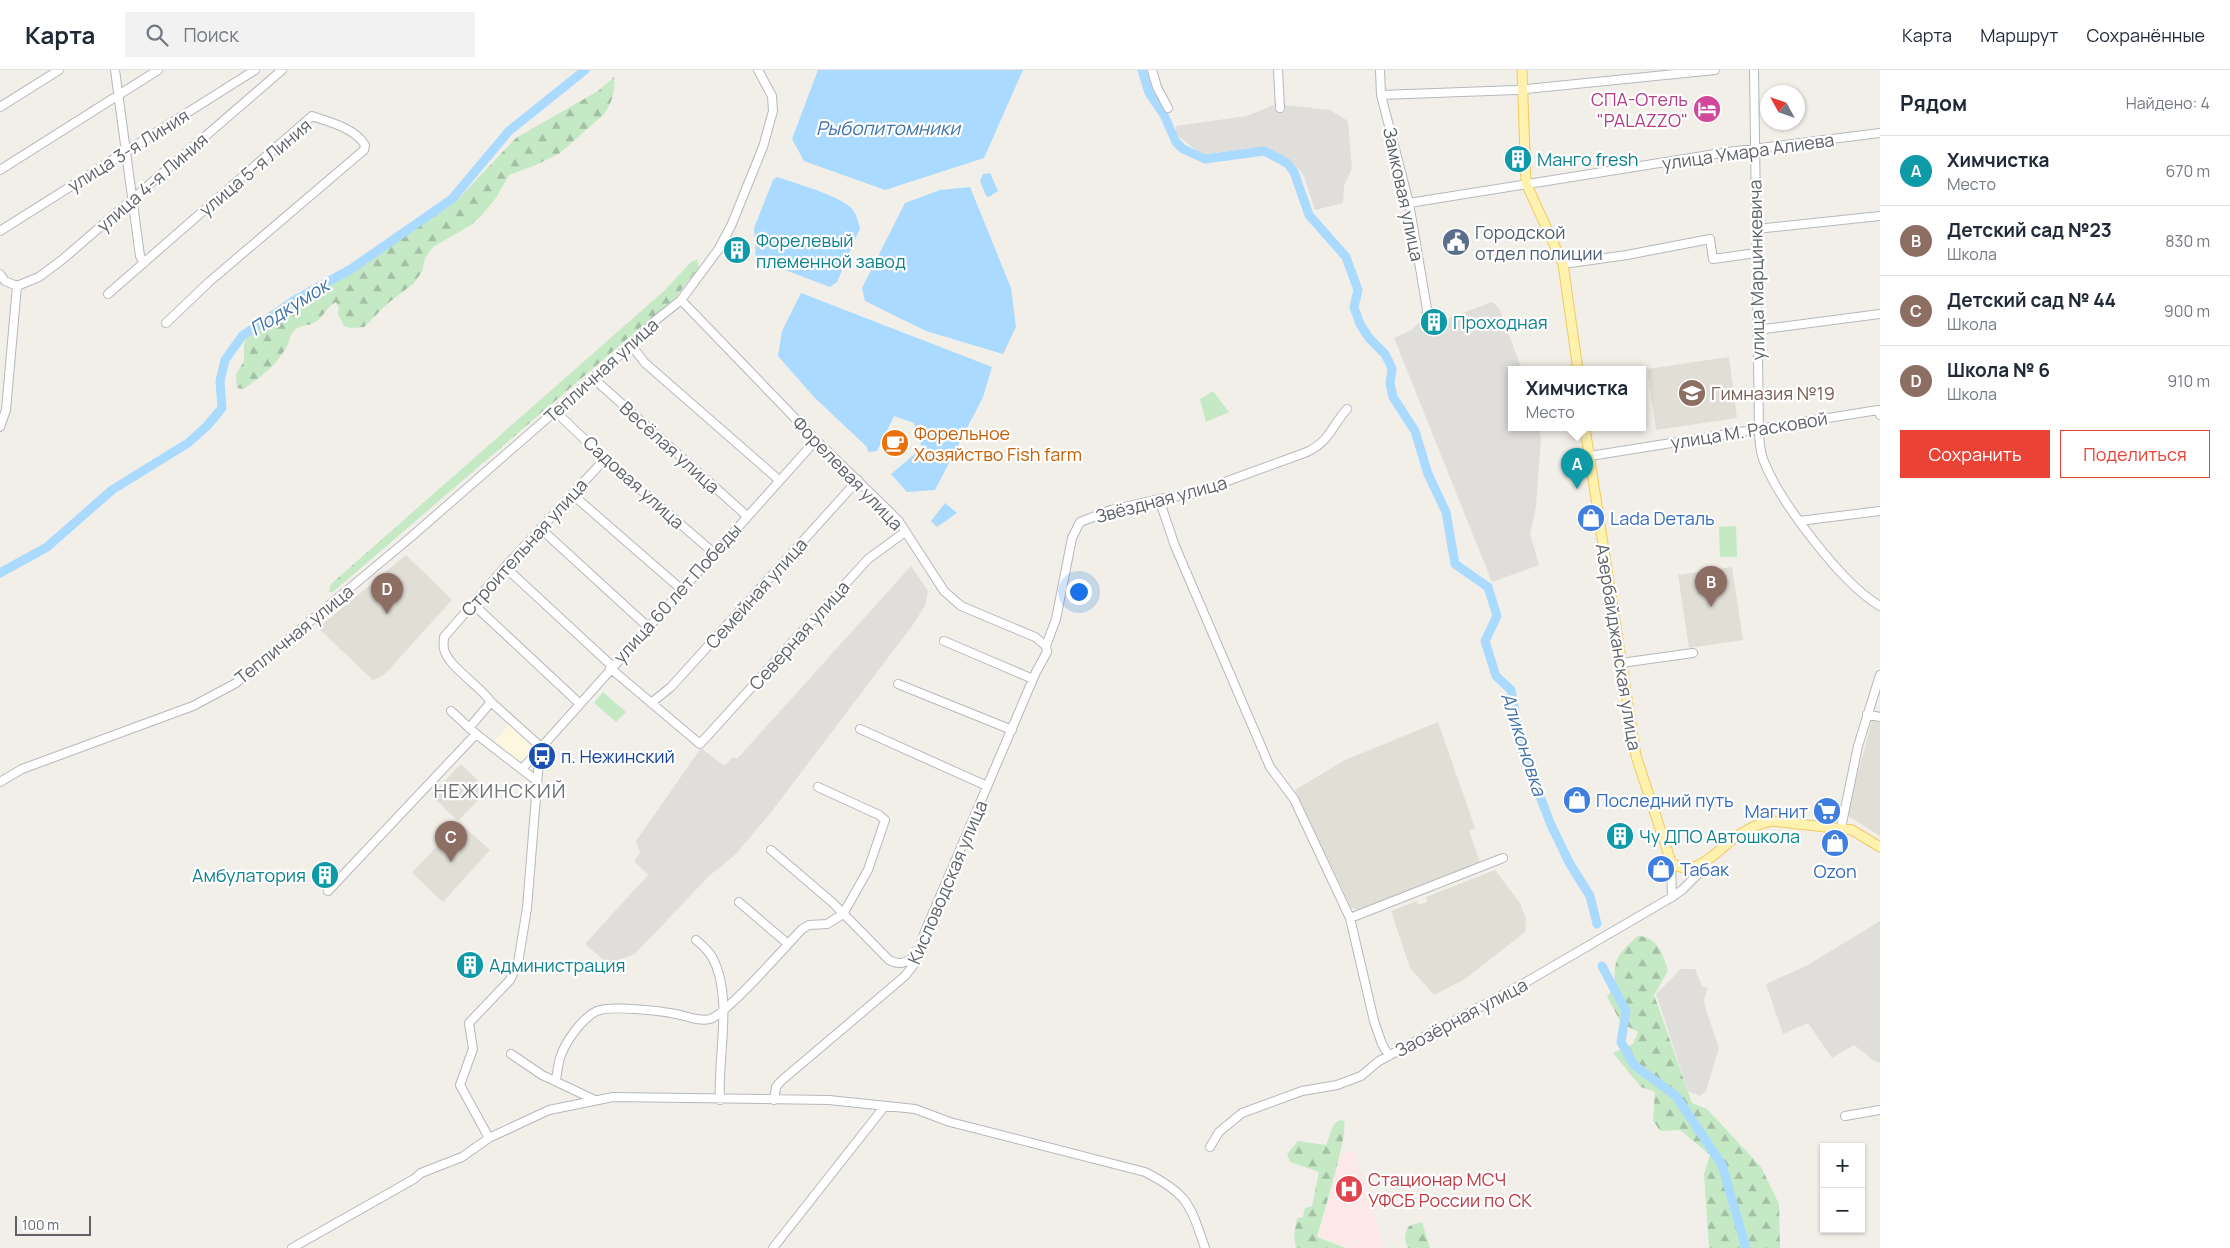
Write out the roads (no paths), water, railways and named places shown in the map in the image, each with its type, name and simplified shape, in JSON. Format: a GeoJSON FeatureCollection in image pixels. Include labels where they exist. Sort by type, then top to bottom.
{"type":"FeatureCollection","features":[{"type":"Feature","properties":{"kind":"main road"},"geometry":{"type":"LineString","coordinates":[[1522,70],[1526,183],[1563,264],[1577,366]]}},
{"type":"Feature","properties":{"kind":"main road","name":"Азербайджанская улица"},"geometry":{"type":"LineString","coordinates":[[1586,431],[1638,764],[1671,862]]}},
{"type":"Feature","properties":{"kind":"main road"},"geometry":{"type":"LineString","coordinates":[[1671,862],[1681,868],[1700,865],[1736,837],[1761,823],[1788,822],[1841,828],[1861,834],[1880,847]]}},
{"type":"Feature","properties":{"kind":"street"},"geometry":{"type":"LineString","coordinates":[[0,107],[58,70]]}},
{"type":"Feature","properties":{"kind":"street"},"geometry":{"type":"LineString","coordinates":[[115,70],[131,201],[140,256],[144,263]]}},
{"type":"Feature","properties":{"kind":"street"},"geometry":{"type":"LineString","coordinates":[[0,170],[158,70]]}},
{"type":"Feature","properties":{"kind":"street","name":"улица 3-я Линия"},"geometry":{"type":"LineString","coordinates":[[0,231],[256,70]]}},
{"type":"Feature","properties":{"kind":"street","name":"улица 4-я Линия"},"geometry":{"type":"LineString","coordinates":[[18,286],[39,277],[131,201],[282,70]]}},
{"type":"Feature","properties":{"kind":"street","name":"Тепличная улица"},"geometry":{"type":"LineString","coordinates":[[0,782],[22,769],[193,706],[236,683],[411,537],[631,345],[656,320],[682,300],[703,273],[731,226],[769,129],[773,112],[772,96],[758,70]]}},
{"type":"Feature","properties":{"kind":"street"},"geometry":{"type":"LineString","coordinates":[[1152,70],[1157,87],[1168,108]]}},
{"type":"Feature","properties":{"kind":"street"},"geometry":{"type":"LineString","coordinates":[[1278,70],[1280,108]]}},
{"type":"Feature","properties":{"kind":"street","name":"Замковая улица"},"geometry":{"type":"LineString","coordinates":[[1380,70],[1380,95],[1409,203],[1427,309],[1426,319]]}},
{"type":"Feature","properties":{"kind":"street"},"geometry":{"type":"LineString","coordinates":[[1380,95],[1522,90],[1716,70]]}},
{"type":"Feature","properties":{"kind":"street","name":"улица Марцинкевича"},"geometry":{"type":"LineString","coordinates":[[1754,70],[1758,429],[1763,458],[1799,521],[1860,592],[1880,606]]}},
{"type":"Feature","properties":{"kind":"street","name":"улица 5-я Линия"},"geometry":{"type":"LineString","coordinates":[[108,294],[312,116],[343,127],[363,141],[364,150],[209,282],[166,323]]}},
{"type":"Feature","properties":{"kind":"street","name":"улица Умара Алиева"},"geometry":{"type":"LineString","coordinates":[[1409,203],[1755,148],[1880,133]]}},
{"type":"Feature","properties":{"kind":"street"},"geometry":{"type":"LineString","coordinates":[[1756,229],[1880,216]]}},
{"type":"Feature","properties":{"kind":"street"},"geometry":{"type":"LineString","coordinates":[[1563,264],[1627,255],[1710,239],[1713,260],[1756,253]]}},
{"type":"Feature","properties":{"kind":"street"},"geometry":{"type":"LineString","coordinates":[[0,274],[12,286],[18,286],[0,427]]}},
{"type":"Feature","properties":{"kind":"street","name":"Форелевая улица"},"geometry":{"type":"LineString","coordinates":[[682,300],[816,440],[898,520],[944,591],[961,606],[1035,637],[1046,646]]}},
{"type":"Feature","properties":{"kind":"street"},"geometry":{"type":"LineString","coordinates":[[1757,330],[1880,314]]}},
{"type":"Feature","properties":{"kind":"street"},"geometry":{"type":"LineString","coordinates":[[631,345],[645,363],[779,480]]}},
{"type":"Feature","properties":{"kind":"street","name":"Весёлая улица"},"geometry":{"type":"LineString","coordinates":[[593,378],[746,516]]}},
{"type":"Feature","properties":{"kind":"street","name":"Звёздная улица"},"geometry":{"type":"LineString","coordinates":[[1046,646],[1056,619],[1072,538],[1080,522],[1105,512],[1159,499],[1192,494],[1307,452],[1324,442],[1331,429],[1347,409]]}},
{"type":"Feature","properties":{"kind":"street","name":"Садовая улица"},"geometry":{"type":"LineString","coordinates":[[555,411],[605,459],[714,553]]}},
{"type":"Feature","properties":{"kind":"street","name":"улица М. Расковой"},"geometry":{"type":"LineString","coordinates":[[1590,456],[1758,429],[1879,413]]}},
{"type":"Feature","properties":{"kind":"street","name":"улица 60 лет Победы"},"geometry":{"type":"LineString","coordinates":[[522,769],[647,626],[816,440]]}},
{"type":"Feature","properties":{"kind":"street","name":"Строительная улица"},"geometry":{"type":"LineString","coordinates":[[491,702],[486,694],[449,660],[444,648],[444,636],[605,459]]}},
{"type":"Feature","properties":{"kind":"street","name":"Семейная улица"},"geometry":{"type":"LineString","coordinates":[[652,703],[671,687],[858,480]]}},
{"type":"Feature","properties":{"kind":"street"},"geometry":{"type":"LineString","coordinates":[[572,494],[681,590]]}},
{"type":"Feature","properties":{"kind":"street"},"geometry":{"type":"LineString","coordinates":[[1159,499],[1175,546],[1270,767],[1294,799],[1350,918],[1374,1022],[1379,1039],[1389,1056]]}},
{"type":"Feature","properties":{"kind":"street"},"geometry":{"type":"LineString","coordinates":[[1799,521],[1880,511]]}},
{"type":"Feature","properties":{"kind":"street"},"geometry":{"type":"LineString","coordinates":[[540,530],[647,626]]}},
{"type":"Feature","properties":{"kind":"street","name":"Северная улица"},"geometry":{"type":"LineString","coordinates":[[652,703],[700,744],[868,559],[905,532]]}},
{"type":"Feature","properties":{"kind":"street"},"geometry":{"type":"LineString","coordinates":[[505,567],[652,703]]}},
{"type":"Feature","properties":{"kind":"street"},"geometry":{"type":"LineString","coordinates":[[473,604],[579,703]]}},
{"type":"Feature","properties":{"kind":"street"},"geometry":{"type":"LineString","coordinates":[[944,640],[1033,679]]}},
{"type":"Feature","properties":{"kind":"street","name":"Кисловодская улица"},"geometry":{"type":"LineString","coordinates":[[774,1100],[776,1087],[781,1081],[911,970],[924,934],[986,786],[1033,679],[1045,658],[1046,646]]}},
{"type":"Feature","properties":{"kind":"street"},"geometry":{"type":"LineString","coordinates":[[1621,663],[1693,653]]}},
{"type":"Feature","properties":{"kind":"street"},"geometry":{"type":"LineString","coordinates":[[1841,828],[1858,746],[1880,675]]}},
{"type":"Feature","properties":{"kind":"street"},"geometry":{"type":"LineString","coordinates":[[898,684],[1012,730]]}},
{"type":"Feature","properties":{"kind":"street"},"geometry":{"type":"LineString","coordinates":[[469,728],[491,702],[541,747],[527,908],[518,962],[510,980],[469,1023],[473,1050],[460,1085],[490,1138]]}},
{"type":"Feature","properties":{"kind":"street"},"geometry":{"type":"LineString","coordinates":[[452,711],[476,734],[537,781]]}},
{"type":"Feature","properties":{"kind":"street"},"geometry":{"type":"LineString","coordinates":[[1867,714],[1880,717]]}},
{"type":"Feature","properties":{"kind":"street"},"geometry":{"type":"LineString","coordinates":[[860,729],[986,786]]}},
{"type":"Feature","properties":{"kind":"street"},"geometry":{"type":"LineString","coordinates":[[328,891],[476,734]]}},
{"type":"Feature","properties":{"kind":"street"},"geometry":{"type":"LineString","coordinates":[[556,1080],[563,1050],[588,1017],[598,1010],[610,1008],[675,1014],[701,1020],[710,1019],[723,1011],[802,929],[809,925],[827,924],[843,914],[868,870],[885,820],[879,815],[818,787]]}},
{"type":"Feature","properties":{"kind":"street"},"geometry":{"type":"LineString","coordinates":[[771,850],[833,902],[889,960],[896,964],[904,963],[916,957]]}},
{"type":"Feature","properties":{"kind":"street"},"geometry":{"type":"LineString","coordinates":[[1350,918],[1503,858]]}},
{"type":"Feature","properties":{"kind":"street"},"geometry":{"type":"LineString","coordinates":[[1671,862],[1672,897]]}},
{"type":"Feature","properties":{"kind":"street","name":"Заозёрная улица"},"geometry":{"type":"LineString","coordinates":[[1210,1147],[1218,1132],[1242,1113],[1302,1091],[1337,1085],[1361,1076],[1389,1056],[1521,985],[1672,897],[1682,890],[1703,869],[1700,865]]}},
{"type":"Feature","properties":{"kind":"street"},"geometry":{"type":"LineString","coordinates":[[739,902],[788,944]]}},
{"type":"Feature","properties":{"kind":"street"},"geometry":{"type":"LineString","coordinates":[[696,940],[708,952],[714,962],[723,1011],[720,1100]]}},
{"type":"Feature","properties":{"kind":"street"},"geometry":{"type":"LineString","coordinates":[[511,1054],[542,1075],[556,1080],[594,1100]]}},
{"type":"Feature","properties":{"kind":"street"},"geometry":{"type":"LineString","coordinates":[[292,1248],[414,1179],[421,1173],[462,1157],[490,1138],[549,1110],[613,1097],[844,1101],[915,1109],[950,1122],[1145,1172],[1169,1186],[1190,1206],[1205,1248]]}},
{"type":"Feature","properties":{"kind":"street"},"geometry":{"type":"LineString","coordinates":[[773,1248],[884,1107]]}},
{"type":"Feature","properties":{"kind":"street"},"geometry":{"type":"LineString","coordinates":[[1845,1116],[1880,1110]]}},
{"type":"Feature","properties":{"kind":"water","name":"Рыбопитомники"},"geometry":{"type":"Polygon","coordinates":[[[818,70],[1023,70],[984,158],[885,190],[804,161],[792,139],[818,70]]]}},
{"type":"Feature","properties":{"kind":"water"},"geometry":{"type":"Polygon","coordinates":[[[990,173],[998,191],[989,197],[986,196],[980,181],[983,174],[990,173]]]}},
{"type":"Feature","properties":{"kind":"water"},"geometry":{"type":"Polygon","coordinates":[[[777,177],[835,198],[850,207],[855,214],[860,228],[837,282],[830,287],[756,259],[754,228],[773,180],[777,177]]]}},
{"type":"Feature","properties":{"kind":"water"},"geometry":{"type":"Polygon","coordinates":[[[970,187],[1011,288],[1016,327],[1003,354],[926,331],[865,301],[862,288],[905,203],[940,190],[970,187]]]}},
{"type":"Feature","properties":{"kind":"water"},"geometry":{"type":"Polygon","coordinates":[[[801,293],[992,367],[983,397],[935,490],[907,492],[891,474],[922,448],[914,423],[894,416],[877,451],[868,452],[867,447],[814,397],[778,356],[782,331],[801,293]]]}},
{"type":"Feature","properties":{"kind":"water"},"geometry":{"type":"Polygon","coordinates":[[[945,503],[957,513],[937,527],[931,521],[945,503]]]}},
{"type":"Feature","properties":{"kind":"waterway","name":"Подкумок"},"geometry":{"type":"LineString","coordinates":[[0,573],[47,547],[112,490],[188,443],[207,426],[222,408],[220,381],[225,360],[242,336],[295,300],[351,269],[452,199],[509,131],[585,70]]}},
{"type":"Feature","properties":{"kind":"waterway","name":"Аликоновка"},"geometry":{"type":"LineString","coordinates":[[1142,70],[1149,93],[1164,115],[1176,142],[1183,149],[1205,159],[1264,151],[1287,163],[1294,172],[1309,215],[1346,257],[1358,290],[1354,307],[1360,324],[1369,338],[1385,354],[1392,369],[1390,383],[1393,397],[1415,431],[1428,474],[1446,512],[1455,564],[1488,587],[1497,616],[1485,641],[1496,676],[1511,690],[1522,749],[1551,825],[1570,864],[1590,896],[1597,924]]}},
{"type":"Feature","properties":{"kind":"waterway","name":"Аликоновка"},"geometry":{"type":"LineString","coordinates":[[1602,966],[1626,1011],[1621,1042],[1634,1065],[1676,1096],[1722,1165],[1746,1248]]}},
{"type":"Feature","properties":{"kind":"place","name":"СПА-Отель \"PALAZZO\""},"geometry":{"type":"Point","coordinates":[1707,109]}},
{"type":"Feature","properties":{"kind":"place","name":"Манго fresh"},"geometry":{"type":"Point","coordinates":[1518,159]}},
{"type":"Feature","properties":{"kind":"place","name":"Городской отдел полиции"},"geometry":{"type":"Point","coordinates":[1456,242]}},
{"type":"Feature","properties":{"kind":"place","name":"Форелевый племенной завод"},"geometry":{"type":"Point","coordinates":[737,250]}},
{"type":"Feature","properties":{"kind":"place","name":"Проходная"},"geometry":{"type":"Point","coordinates":[1434,322]}},
{"type":"Feature","properties":{"kind":"place","name":"Гимназия №19"},"geometry":{"type":"Point","coordinates":[1692,393]}},
{"type":"Feature","properties":{"kind":"place","name":"Форельное Хозяйство Fish farm"},"geometry":{"type":"Point","coordinates":[895,443]}},
{"type":"Feature","properties":{"kind":"place","name":"Химчистка"},"geometry":{"type":"Point","coordinates":[1577,489]}},
{"type":"Feature","properties":{"kind":"place","name":"Lada Dеталь"},"geometry":{"type":"Point","coordinates":[1591,518]}},
{"type":"Feature","properties":{"kind":"place","name":"Детский сад №23"},"geometry":{"type":"Point","coordinates":[1711,607]}},
{"type":"Feature","properties":{"kind":"place","name":"Школа № 6"},"geometry":{"type":"Point","coordinates":[387,614]}},
{"type":"Feature","properties":{"kind":"place","name":"п. Нежинский"},"geometry":{"type":"Point","coordinates":[542,756]}},
{"type":"Feature","properties":{"kind":"place","name":"Последний путь"},"geometry":{"type":"Point","coordinates":[1577,800]}},
{"type":"Feature","properties":{"kind":"place","name":"Магнит"},"geometry":{"type":"Point","coordinates":[1827,811]}},
{"type":"Feature","properties":{"kind":"place","name":"Чу ДПО Автошкола"},"geometry":{"type":"Point","coordinates":[1620,836]}},
{"type":"Feature","properties":{"kind":"place","name":"Ozon"},"geometry":{"type":"Point","coordinates":[1835,843]}},
{"type":"Feature","properties":{"kind":"place","name":"Детский сад № 44"},"geometry":{"type":"Point","coordinates":[451,862]}},
{"type":"Feature","properties":{"kind":"place","name":"Табак"},"geometry":{"type":"Point","coordinates":[1661,869]}},
{"type":"Feature","properties":{"kind":"place","name":"Амбулатория"},"geometry":{"type":"Point","coordinates":[325,875]}},
{"type":"Feature","properties":{"kind":"place","name":"Администрация"},"geometry":{"type":"Point","coordinates":[470,965]}},
{"type":"Feature","properties":{"kind":"place","name":"Стационар МСЧ УФСБ России по СК"},"geometry":{"type":"Point","coordinates":[1349,1189]}},
{"type":"Feature","properties":{"kind":"district","name":"НЕЖИНСКИЙ"},"geometry":{"type":"Point","coordinates":[500,790]}}]}
